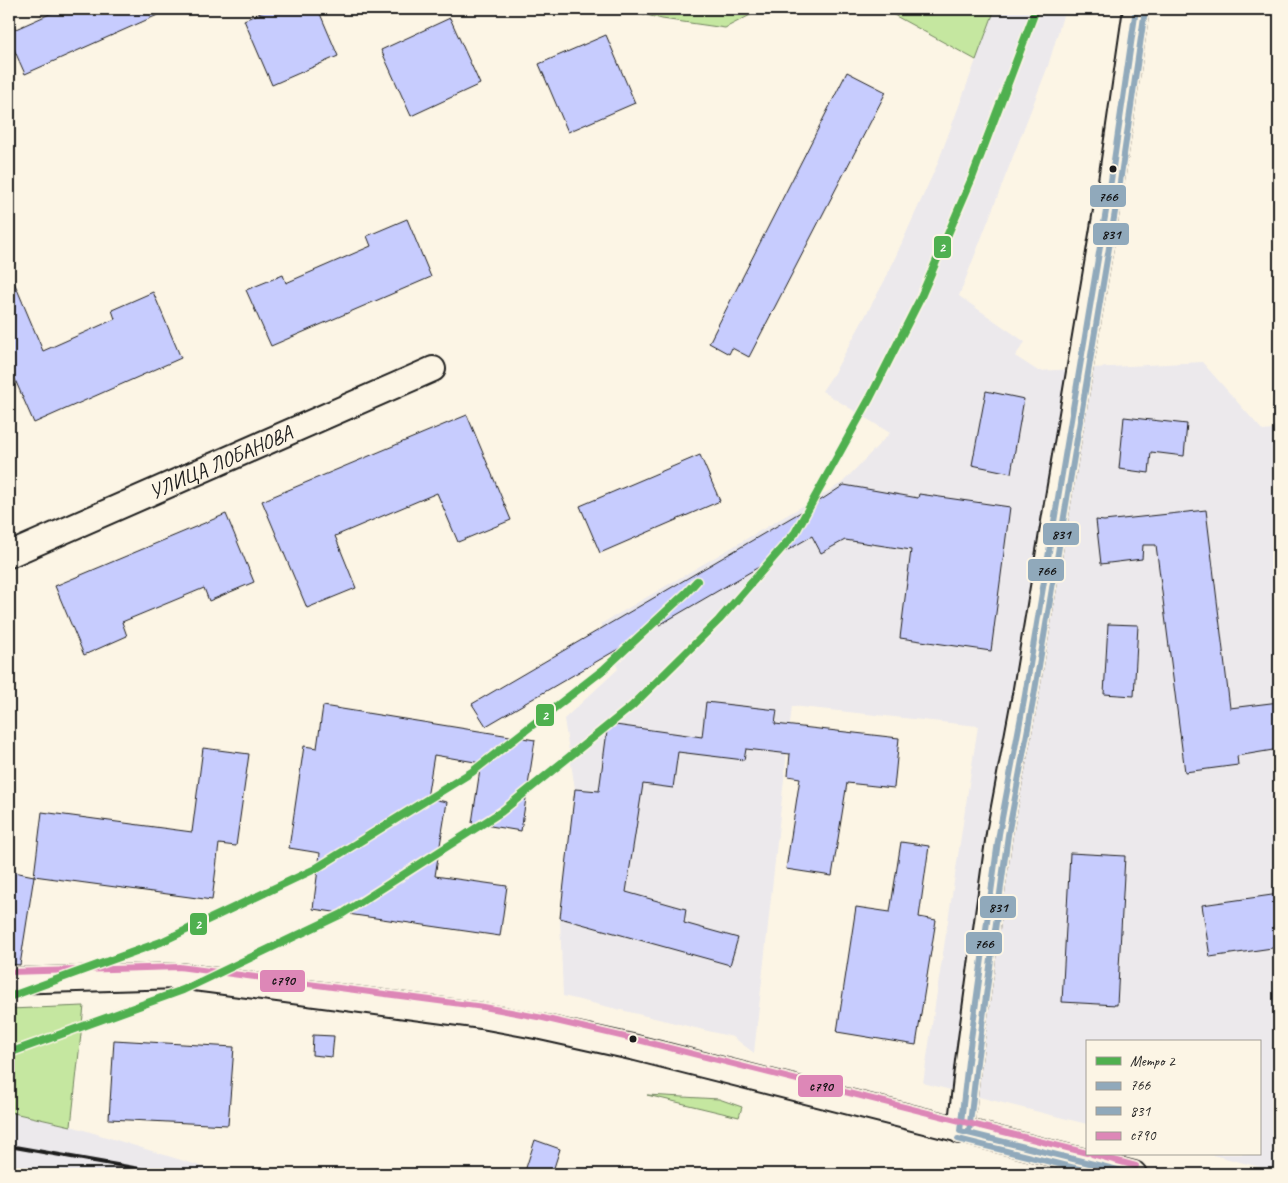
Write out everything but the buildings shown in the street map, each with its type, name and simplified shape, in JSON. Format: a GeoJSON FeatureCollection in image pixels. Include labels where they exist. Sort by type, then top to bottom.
{"type":"FeatureCollection","features":[{"type":"Feature","properties":{"kind":"street"},"geometry":{"type":"LineString","coordinates":[[960,1131],[995,862],[1111,181],[1136,9]]}},
{"type":"Feature","properties":{"kind":"street","name":"УЛИЦА ЛОБАНОВА"},"geometry":{"type":"LineString","coordinates":[[9,555],[433,368]]}},
{"type":"Feature","properties":{"kind":"street"},"geometry":{"type":"LineString","coordinates":[[9,981],[179,976],[482,1016],[636,1048],[1134,1174]]}},
{"type":"Feature","properties":{"kind":"shaded area"},"geometry":{"type":"Polygon","coordinates":[[[995,9],[1065,9],[1048,66],[959,296],[1025,342],[1015,356],[1038,371],[1202,362],[1263,431],[1279,429],[1279,1172],[1217,1156],[1260,1156],[1260,1040],[1086,1040],[1086,1124],[923,1083],[978,726],[792,706],[754,1053],[733,1037],[563,996],[560,918],[575,789],[564,719],[618,669],[601,624],[842,483],[890,433],[822,391],[834,373],[885,280],[937,165],[995,9]]]}},
{"type":"Feature","properties":{"kind":"shaded area"},"geometry":{"type":"Polygon","coordinates":[[[9,1112],[71,1126],[226,1174],[9,1174],[9,1112]]]}},
{"type":"Feature","properties":{"kind":"green space"},"geometry":{"type":"Polygon","coordinates":[[[624,9],[762,9],[725,28],[662,19],[624,9]]]}},
{"type":"Feature","properties":{"kind":"green space"},"geometry":{"type":"Polygon","coordinates":[[[883,9],[995,9],[976,60],[883,9]]]}},
{"type":"Feature","properties":{"kind":"green space"},"geometry":{"type":"Polygon","coordinates":[[[84,1006],[71,1126],[9,1112],[9,1009],[84,1006]]]}},
{"type":"Feature","properties":{"kind":"green space"},"geometry":{"type":"Polygon","coordinates":[[[647,1095],[719,1099],[742,1107],[739,1117],[647,1095]]]}},
{"type":"Feature","properties":{"kind":"railway"},"geometry":{"type":"LineString","coordinates":[[9,1146],[168,1174]]}},
{"type":"Feature","properties":{"kind":"metro line","name":"2"},"geometry":{"type":"LineString","coordinates":[[9,1053],[183,990],[342,914],[501,812],[632,706],[719,620],[795,533],[870,398],[920,299],[972,178],[1036,9]]}},
{"type":"Feature","properties":{"kind":"metro line","name":"2"},"geometry":{"type":"LineString","coordinates":[[9,997],[161,942],[315,869],[472,772],[603,670],[697,581]]}},
{"type":"Feature","properties":{"kind":"transit line","name":"766"},"geometry":{"type":"LineString","coordinates":[[960,1131],[999,834],[1025,695],[1111,181],[1136,9]]}},
{"type":"Feature","properties":{"kind":"transit line","name":"831"},"geometry":{"type":"LineString","coordinates":[[969,1132],[1008,835],[1034,696],[1120,182],[1145,10]]}},
{"type":"Feature","properties":{"kind":"transit line","name":"с790"},"geometry":{"type":"LineString","coordinates":[[9,972],[179,967],[484,1007],[543,1018],[638,1040],[1086,1153]]}},
{"type":"Feature","properties":{"kind":"transit line","name":"766"},"geometry":{"type":"LineString","coordinates":[[960,1131],[1134,1174]]}},
{"type":"Feature","properties":{"kind":"transit line","name":"831"},"geometry":{"type":"LineString","coordinates":[[958,1139],[1099,1174]]}},
{"type":"Feature","properties":{"kind":"transit line","name":"с790"},"geometry":{"type":"LineString","coordinates":[[1099,1156],[1136,1166]]}}]}
